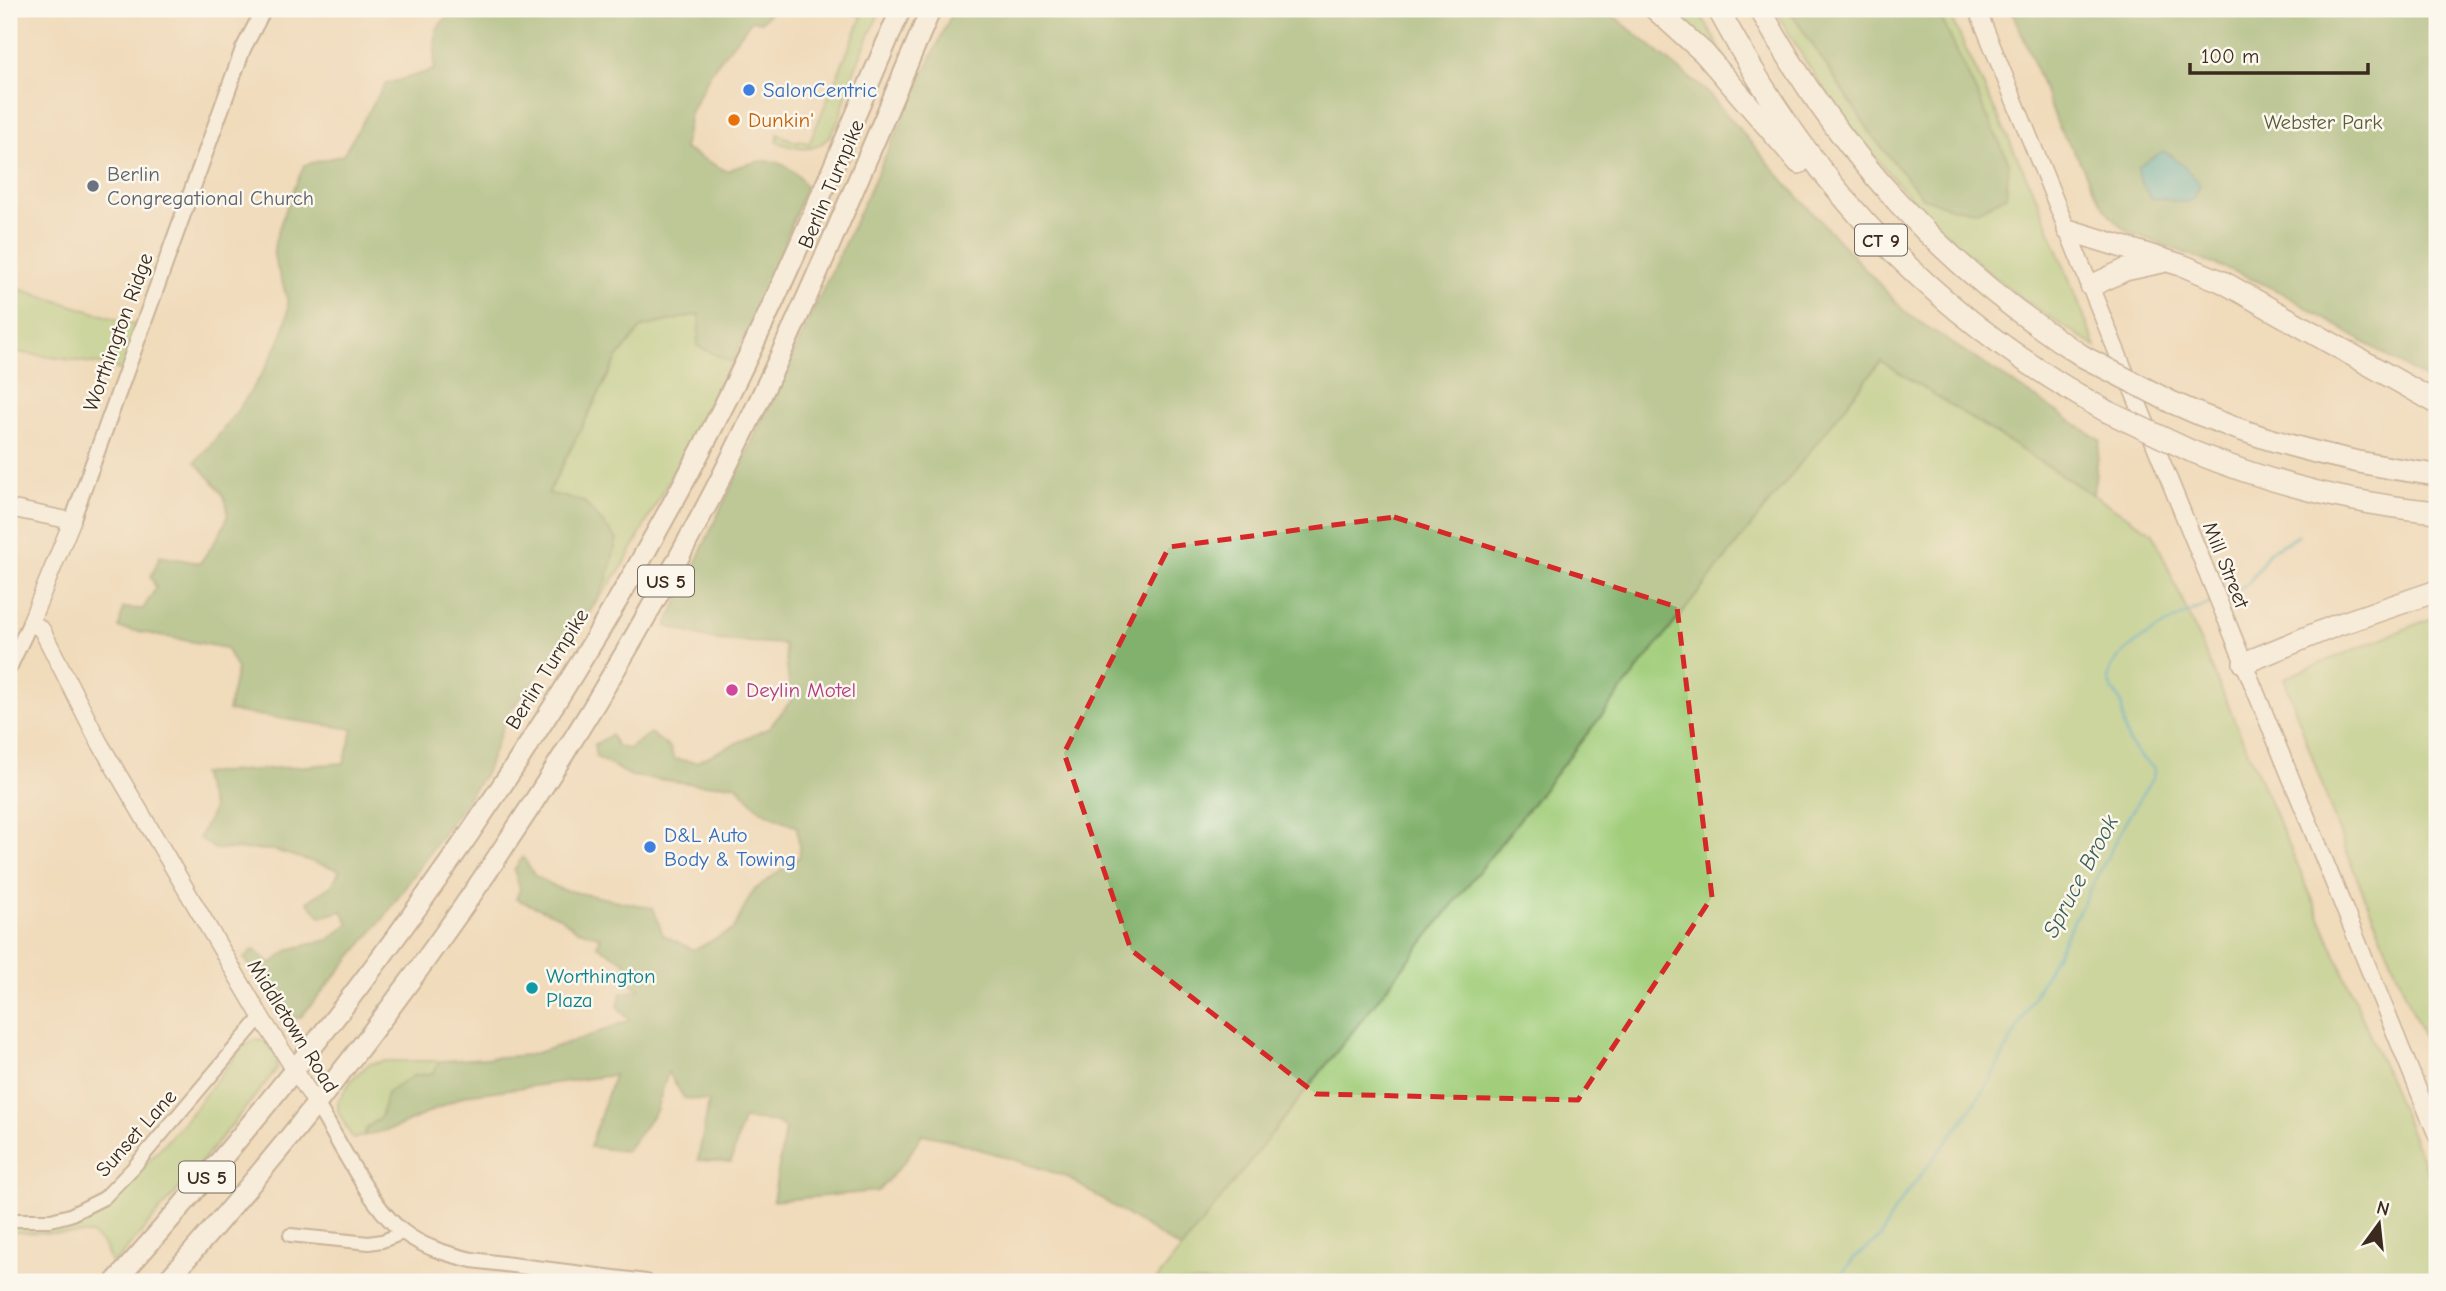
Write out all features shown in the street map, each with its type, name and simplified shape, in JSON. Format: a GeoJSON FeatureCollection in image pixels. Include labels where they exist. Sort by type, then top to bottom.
{"type":"FeatureCollection","features":[{"type":"Feature","properties":{"kind":"highway","name":"Berlin Turnpike"},"geometry":{"type":"LineString","coordinates":[[115,1282],[296,1069],[390,946],[561,692],[625,588],[708,436],[757,338],[901,9]]}},
{"type":"Feature","properties":{"kind":"highway","name":"Berlin Turnpike"},"geometry":{"type":"LineString","coordinates":[[166,1282],[317,1105],[421,968],[484,880],[576,735],[647,616],[711,498],[792,329],[931,9]]}},
{"type":"Feature","properties":{"kind":"highway"},"geometry":{"type":"LineString","coordinates":[[1656,9],[1704,53],[1817,183],[1858,216]]}},
{"type":"Feature","properties":{"kind":"highway","name":"CT 9"},"geometry":{"type":"LineString","coordinates":[[1718,9],[1791,130],[1858,216],[1925,283],[1967,319],[2034,368],[2106,411],[2191,451],[2257,475],[2309,490],[2378,504],[2437,512]]}},
{"type":"Feature","properties":{"kind":"highway","name":"CT 9"},"geometry":{"type":"LineString","coordinates":[[1760,9],[1831,123],[1869,172],[1911,218],[1945,252],[2001,298],[2084,357],[2171,402],[2232,428],[2289,446],[2362,463],[2437,475]]}},
{"type":"Feature","properties":{"kind":"highway"},"geometry":{"type":"LineString","coordinates":[[2068,230],[2213,277],[2248,294],[2437,403]]}},
{"type":"Feature","properties":{"kind":"highway"},"geometry":{"type":"LineString","coordinates":[[2091,286],[2125,270],[2172,262]]}},
{"type":"Feature","properties":{"kind":"highway"},"geometry":{"type":"LineString","coordinates":[[2244,663],[2337,625],[2437,591]]}},
{"type":"Feature","properties":{"kind":"main road","name":"Mill Street"},"geometry":{"type":"LineString","coordinates":[[1977,9],[2437,1136]]}},
{"type":"Feature","properties":{"kind":"main road"},"geometry":{"type":"LineString","coordinates":[[9,508],[72,521]]}},
{"type":"Feature","properties":{"kind":"main road","name":"Worthington Ridge"},"geometry":{"type":"LineString","coordinates":[[31,621],[72,521]]}},
{"type":"Feature","properties":{"kind":"main road","name":"Middletown Road"},"geometry":{"type":"LineString","coordinates":[[31,621],[42,630],[98,740],[261,1017],[317,1105]]}},
{"type":"Feature","properties":{"kind":"street","name":"Worthington Ridge"},"geometry":{"type":"LineString","coordinates":[[72,521],[243,49],[264,9]]}},
{"type":"Feature","properties":{"kind":"street","name":"Worthington Ridge"},"geometry":{"type":"LineString","coordinates":[[9,668],[31,621]]}},
{"type":"Feature","properties":{"kind":"street","name":"Sunset Lane"},"geometry":{"type":"LineString","coordinates":[[9,1220],[51,1220],[70,1215],[104,1198],[133,1168],[261,1017]]}},
{"type":"Feature","properties":{"kind":"street","name":"Middletown Road"},"geometry":{"type":"LineString","coordinates":[[317,1105],[375,1202],[403,1233],[432,1249],[472,1260],[646,1282]]}},
{"type":"Feature","properties":{"kind":"street"},"geometry":{"type":"LineString","coordinates":[[290,1235],[369,1243],[403,1233]]}},
{"type":"Feature","properties":{"kind":"highlighted area"},"geometry":{"type":"Polygon","coordinates":[[[1394,517],[1677,607],[1712,897],[1578,1100],[1316,1094],[1131,950],[1064,753],[1169,547],[1394,517]]]}},
{"type":"Feature","properties":{"kind":"green space"},"geometry":{"type":"Polygon","coordinates":[[[453,9],[773,9],[761,22],[752,20],[712,70],[690,113],[684,149],[726,171],[760,161],[780,164],[789,168],[806,187],[765,294],[732,362],[697,346],[700,314],[642,327],[617,358],[548,493],[584,502],[617,539],[607,580],[588,614],[508,713],[486,772],[383,919],[300,1018],[287,1018],[244,958],[254,950],[271,964],[290,949],[328,940],[349,924],[342,911],[321,917],[307,902],[332,885],[340,870],[273,850],[215,849],[199,838],[213,810],[201,774],[344,763],[353,729],[228,711],[237,669],[226,648],[119,628],[123,608],[143,609],[156,588],[151,577],[160,556],[200,563],[226,521],[226,501],[210,477],[195,462],[252,390],[285,325],[288,302],[275,262],[274,248],[280,224],[304,165],[343,155],[385,84],[434,70],[436,30],[453,9]]]}},
{"type":"Feature","properties":{"kind":"green space"},"geometry":{"type":"Polygon","coordinates":[[[855,9],[881,9],[854,70],[835,128],[826,140],[814,147],[800,148],[777,142],[778,134],[798,143],[800,140],[809,144],[862,17],[853,13],[855,9]]]}},
{"type":"Feature","properties":{"kind":"green space"},"geometry":{"type":"Polygon","coordinates":[[[954,9],[1605,9],[1707,92],[1791,189],[1906,313],[2100,440],[2093,495],[1881,361],[1181,1249],[1065,1176],[950,1140],[922,1134],[906,1160],[878,1191],[773,1201],[785,1129],[777,1122],[743,1119],[731,1162],[698,1160],[709,1101],[684,1098],[668,1072],[656,1111],[626,1151],[590,1147],[614,1075],[466,1095],[395,1128],[363,1136],[368,1127],[381,1117],[387,1093],[413,1076],[433,1073],[440,1061],[530,1055],[630,1020],[618,1007],[621,993],[640,990],[625,979],[626,963],[597,945],[601,937],[575,929],[560,917],[516,899],[520,889],[514,870],[523,857],[535,876],[560,889],[653,908],[663,935],[694,950],[733,930],[753,891],[800,856],[797,827],[760,810],[735,784],[703,785],[631,776],[596,757],[594,745],[611,735],[617,746],[628,749],[650,733],[670,748],[674,759],[696,762],[769,728],[791,701],[784,644],[713,640],[666,626],[954,9]]]}},
{"type":"Feature","properties":{"kind":"green space"},"geometry":{"type":"Polygon","coordinates":[[[1670,9],[1698,9],[1738,82],[1670,9]]]}},
{"type":"Feature","properties":{"kind":"green space"},"geometry":{"type":"Polygon","coordinates":[[[1775,9],[1789,9],[1874,138],[1923,198],[2009,163],[1937,9],[1947,9],[2039,203],[2096,347],[1986,270],[1925,212],[1843,116],[1796,46],[1775,9]]]}},
{"type":"Feature","properties":{"kind":"green space"},"geometry":{"type":"Polygon","coordinates":[[[1789,9],[1937,9],[2009,163],[2006,196],[1977,211],[1953,208],[1923,198],[1874,138],[1789,9]]]}},
{"type":"Feature","properties":{"kind":"green space","name":"Webster Park"},"geometry":{"type":"Polygon","coordinates":[[[2011,9],[2437,9],[2437,386],[2282,293],[2246,276],[2129,232],[2120,225],[2100,201],[2078,157],[2060,130],[2011,9]],[[2171,154],[2151,198],[2187,202],[2182,167],[2171,154]]]}},
{"type":"Feature","properties":{"kind":"green space"},"geometry":{"type":"Polygon","coordinates":[[[9,286],[148,329],[130,373],[105,365],[9,351],[9,286]]]}},
{"type":"Feature","properties":{"kind":"green space"},"geometry":{"type":"Polygon","coordinates":[[[701,314],[697,346],[732,362],[623,566],[588,614],[607,580],[548,494],[617,358],[642,327],[701,314]]]}},
{"type":"Feature","properties":{"kind":"green space"},"geometry":{"type":"Polygon","coordinates":[[[1881,361],[2153,533],[2437,1194],[2437,1265],[2426,1282],[1155,1282],[1881,361]]]}},
{"type":"Feature","properties":{"kind":"green space"},"geometry":{"type":"Polygon","coordinates":[[[2437,616],[2437,1069],[2345,849],[2284,678],[2437,616]]]}},
{"type":"Feature","properties":{"kind":"green space"},"geometry":{"type":"Polygon","coordinates":[[[255,1040],[265,1041],[277,1057],[277,1069],[119,1258],[111,1263],[105,1246],[91,1234],[9,1232],[9,1227],[53,1227],[83,1219],[112,1203],[188,1117],[243,1046],[255,1040]]]}},
{"type":"Feature","properties":{"kind":"green space"},"geometry":{"type":"Polygon","coordinates":[[[385,1061],[440,1061],[433,1073],[413,1076],[363,1136],[353,1139],[338,1112],[338,1101],[353,1078],[369,1064],[385,1061]]]}},
{"type":"Feature","properties":{"kind":"water"},"geometry":{"type":"Polygon","coordinates":[[[2163,151],[2200,184],[2194,199],[2187,202],[2151,198],[2146,191],[2140,180],[2138,167],[2163,151]]]}},
{"type":"Feature","properties":{"kind":"waterway","name":"Spruce Brook"},"geometry":{"type":"LineString","coordinates":[[2224,598],[2249,583],[2270,551],[2298,536]]}},
{"type":"Feature","properties":{"kind":"waterway","name":"Spruce Brook"},"geometry":{"type":"LineString","coordinates":[[1836,1282],[1854,1258],[1880,1238],[1897,1206],[1989,1082],[2129,816],[2153,778],[2154,768],[2138,755],[2128,739],[2120,700],[2109,683],[2114,664],[2124,653],[2154,631],[2213,602]]}},
{"type":"Feature","properties":{"kind":"place","name":"SalonCentric"},"geometry":{"type":"Point","coordinates":[749,90]}},
{"type":"Feature","properties":{"kind":"place","name":"Dunkin'"},"geometry":{"type":"Point","coordinates":[734,120]}},
{"type":"Feature","properties":{"kind":"place","name":"Berlin Congregational Church"},"geometry":{"type":"Point","coordinates":[93,186]}},
{"type":"Feature","properties":{"kind":"place","name":"Deylin Motel"},"geometry":{"type":"Point","coordinates":[732,690]}},
{"type":"Feature","properties":{"kind":"place","name":"D&L Auto Body & Towing"},"geometry":{"type":"Point","coordinates":[650,847]}},
{"type":"Feature","properties":{"kind":"place","name":"Worthington Plaza"},"geometry":{"type":"Point","coordinates":[532,988]}}]}
